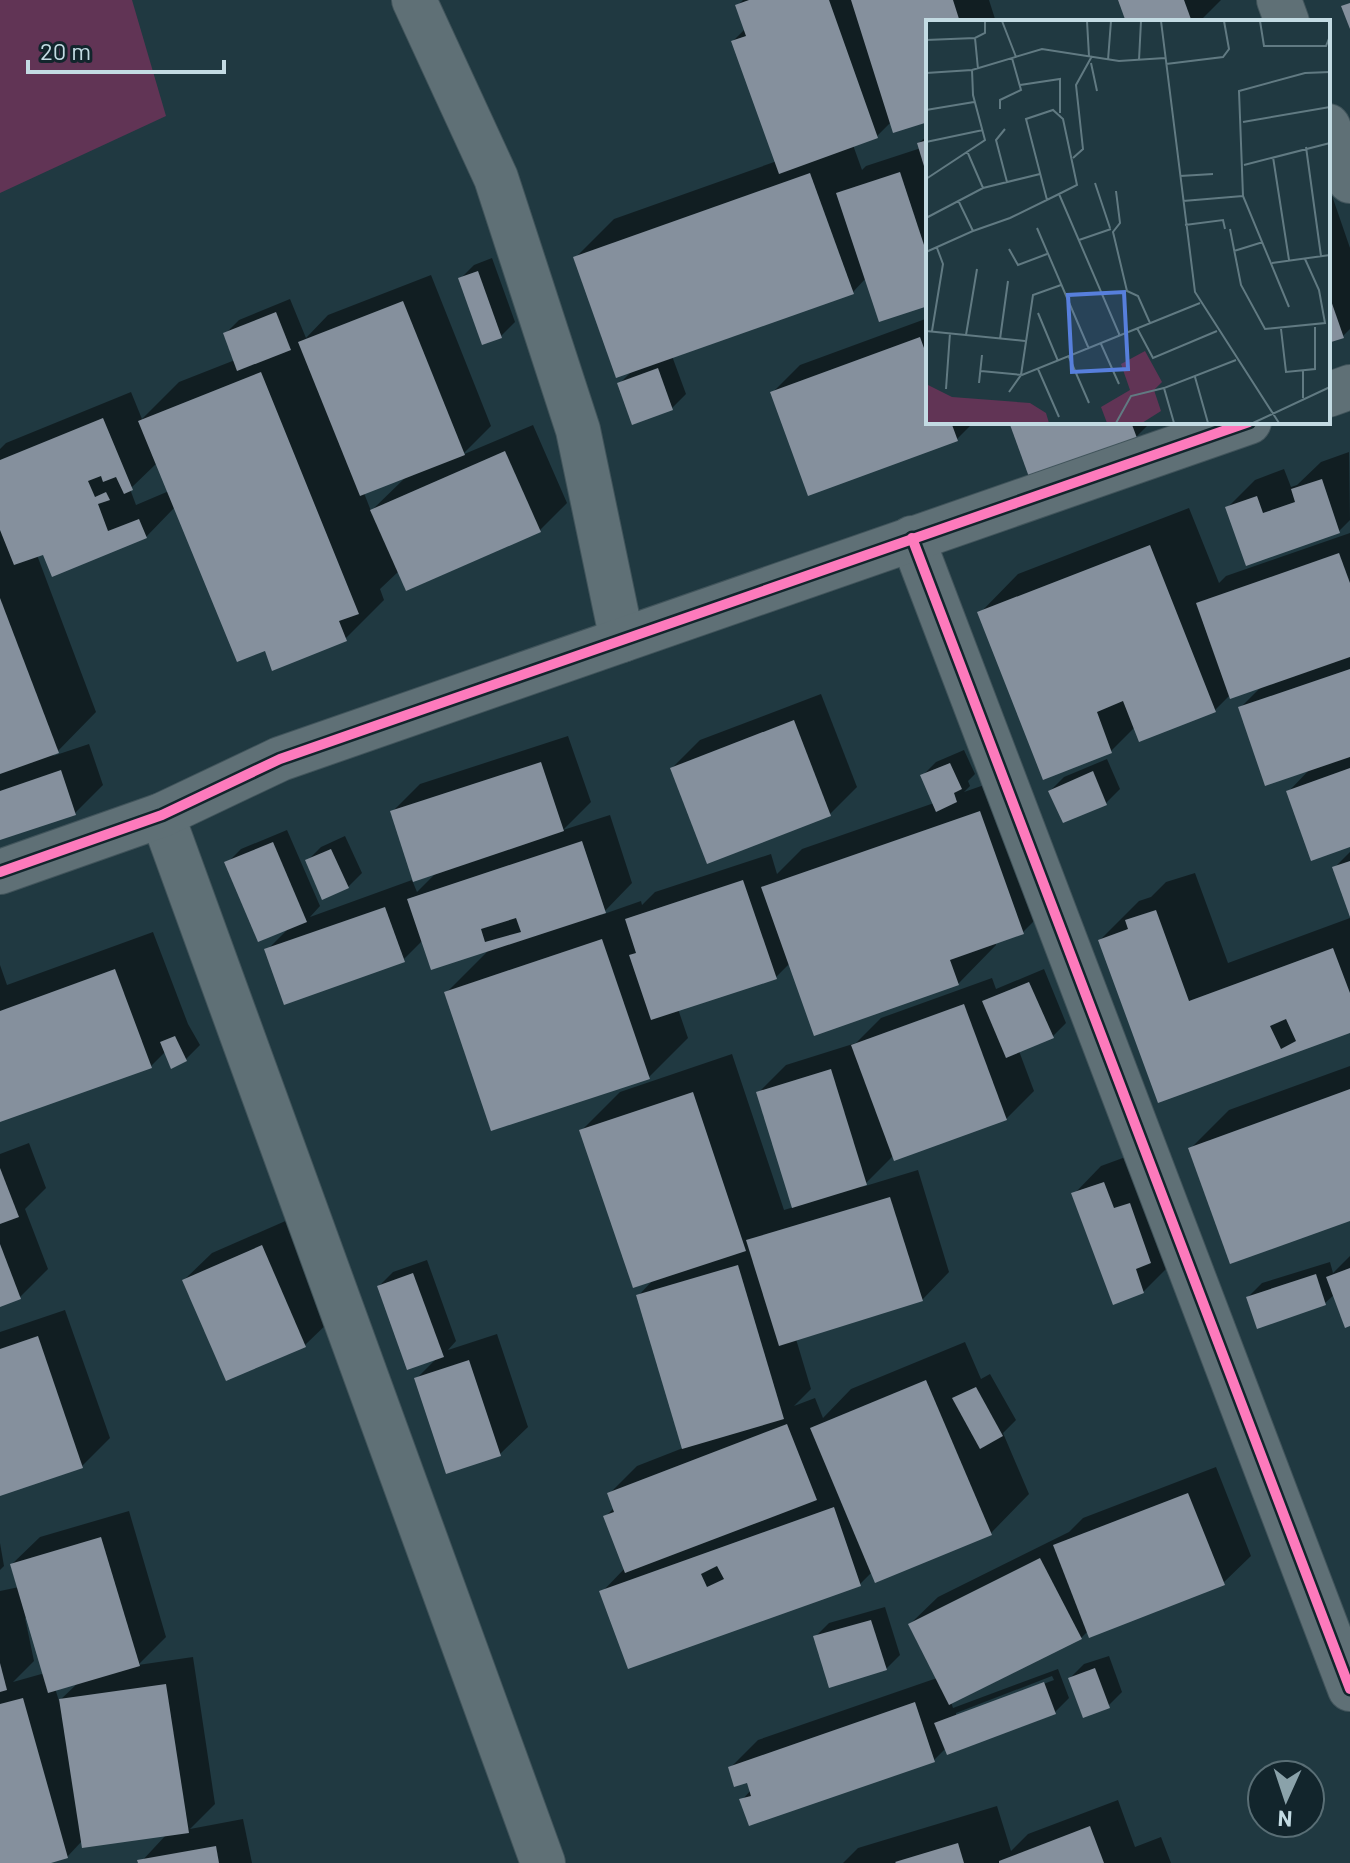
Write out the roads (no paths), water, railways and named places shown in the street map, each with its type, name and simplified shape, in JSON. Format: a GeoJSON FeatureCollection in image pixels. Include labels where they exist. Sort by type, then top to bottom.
{"type":"FeatureCollection","features":[{"type":"Feature","properties":{"kind":"street"},"geometry":{"type":"LineString","coordinates":[[414,0],[496,178],[578,430],[622,640]]}},
{"type":"Feature","properties":{"kind":"street"},"geometry":{"type":"LineString","coordinates":[[1279,0],[1286,20]]}},
{"type":"Feature","properties":{"kind":"street"},"geometry":{"type":"LineString","coordinates":[[1330,131],[1350,181]]}},
{"type":"Feature","properties":{"kind":"street"},"geometry":{"type":"LineString","coordinates":[[1330,394],[1350,387]]}},
{"type":"Feature","properties":{"kind":"street"},"geometry":{"type":"LineString","coordinates":[[0,872],[162,815],[280,759],[1243,424]]}},
{"type":"Feature","properties":{"kind":"street"},"geometry":{"type":"LineString","coordinates":[[912,538],[1350,1689]]}},
{"type":"Feature","properties":{"kind":"street"},"geometry":{"type":"LineString","coordinates":[[162,815],[543,1863]]}}]}
